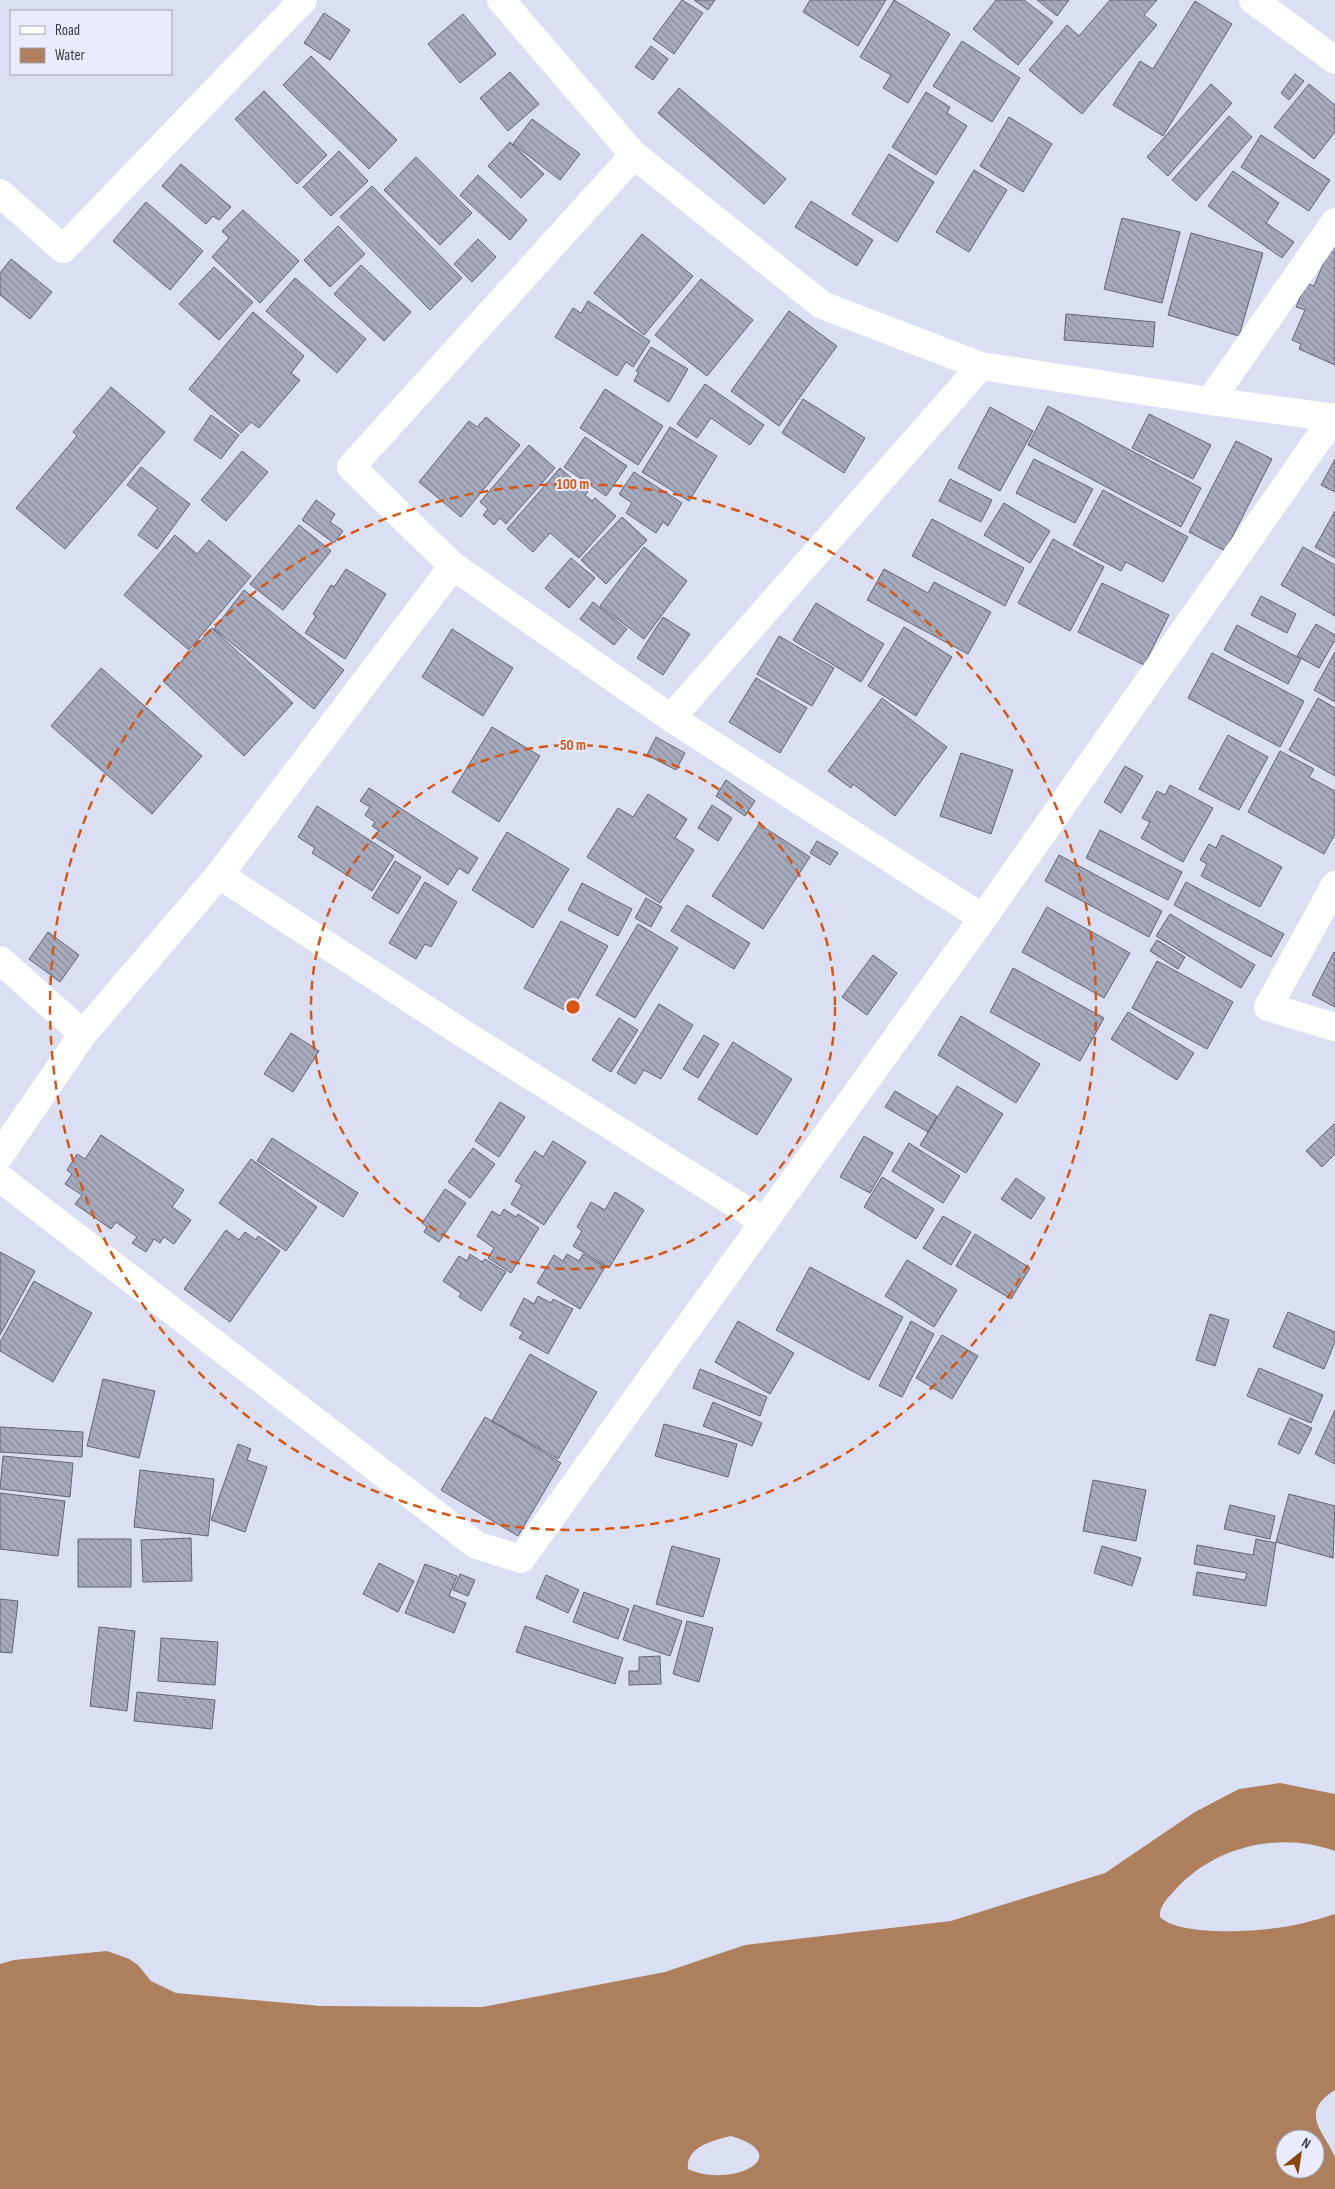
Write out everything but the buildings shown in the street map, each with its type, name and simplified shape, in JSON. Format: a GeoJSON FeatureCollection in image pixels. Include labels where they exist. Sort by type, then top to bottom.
{"type":"FeatureCollection","features":[{"type":"Feature","properties":{"kind":"street"},"geometry":{"type":"LineString","coordinates":[[0,192],[63,249],[303,0]]}},
{"type":"Feature","properties":{"kind":"street"},"geometry":{"type":"LineString","coordinates":[[0,1178],[476,1545],[521,1559],[983,918],[1334,418],[981,366],[822,306],[634,155],[501,0]]}},
{"type":"Feature","properties":{"kind":"street"},"geometry":{"type":"LineString","coordinates":[[1254,0],[1335,60]]}},
{"type":"Feature","properties":{"kind":"street"},"geometry":{"type":"LineString","coordinates":[[634,155],[351,468],[453,566],[671,718],[983,918]]}},
{"type":"Feature","properties":{"kind":"street"},"geometry":{"type":"LineString","coordinates":[[1210,401],[1335,222]]}},
{"type":"Feature","properties":{"kind":"street"},"geometry":{"type":"LineString","coordinates":[[671,718],[981,366]]}},
{"type":"Feature","properties":{"kind":"street"},"geometry":{"type":"LineString","coordinates":[[0,1155],[83,1034],[219,875],[453,566]]}},
{"type":"Feature","properties":{"kind":"street"},"geometry":{"type":"LineString","coordinates":[[219,875],[461,1032],[763,1221]]}},
{"type":"Feature","properties":{"kind":"street"},"geometry":{"type":"LineString","coordinates":[[1335,885],[1268,1007],[1335,1026]]}},
{"type":"Feature","properties":{"kind":"street"},"geometry":{"type":"LineString","coordinates":[[0,960],[83,1034]]}},
{"type":"Feature","properties":{"kind":"water"},"geometry":{"type":"Polygon","coordinates":[[[1280,1783],[1335,1794],[1335,1851],[1293,1842],[1250,1846],[1229,1853],[1210,1862],[1192,1874],[1165,1902],[1161,1909],[1160,1917],[1169,1923],[1181,1927],[1228,1931],[1285,1927],[1335,1914],[1335,2090],[1324,2098],[1318,2107],[1316,2114],[1320,2129],[1275,2129],[1275,2179],[1325,2179],[1325,2139],[1335,2157],[1335,2189],[0,2189],[0,1964],[14,1960],[107,1951],[129,1959],[138,1965],[151,1981],[176,1993],[320,2006],[482,2007],[665,1972],[745,1945],[951,1921],[1105,1873],[1195,1812],[1239,1789],[1280,1783]],[[731,2136],[709,2142],[691,2155],[688,2161],[688,2169],[705,2174],[722,2175],[738,2173],[751,2168],[758,2161],[759,2152],[750,2144],[731,2136]]]}}]}
